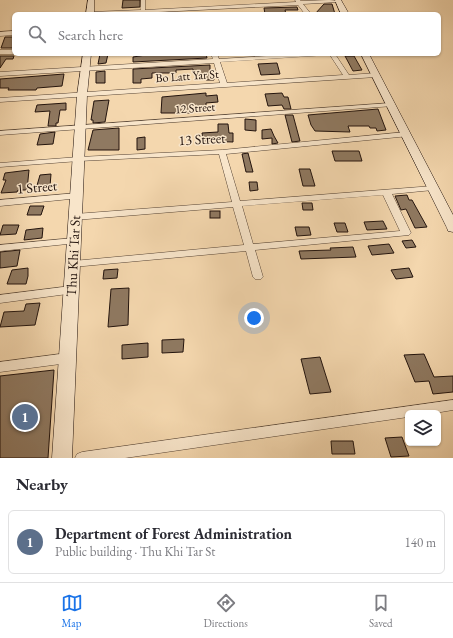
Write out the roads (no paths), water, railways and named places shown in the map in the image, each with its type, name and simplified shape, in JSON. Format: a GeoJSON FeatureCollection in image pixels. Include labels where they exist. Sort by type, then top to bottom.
{"type":"FeatureCollection","features":[{"type":"Feature","properties":{"kind":"street"},"geometry":{"type":"LineString","coordinates":[[90,12],[91,0]]}},
{"type":"Feature","properties":{"kind":"street"},"geometry":{"type":"LineString","coordinates":[[143,0],[143,11]]}},
{"type":"Feature","properties":{"kind":"street"},"geometry":{"type":"LineString","coordinates":[[125,12],[199,6],[299,1],[338,1],[344,12]]}},
{"type":"Feature","properties":{"kind":"street"},"geometry":{"type":"LineString","coordinates":[[299,1],[307,12]]}},
{"type":"Feature","properties":{"kind":"street"},"geometry":{"type":"LineString","coordinates":[[199,6],[201,12]]}},
{"type":"Feature","properties":{"kind":"street"},"geometry":{"type":"LineString","coordinates":[[0,34],[12,33]]}},
{"type":"Feature","properties":{"kind":"street"},"geometry":{"type":"LineString","coordinates":[[0,52],[12,52]]}},
{"type":"Feature","properties":{"kind":"street","name":"Thu Khi Tar St"},"geometry":{"type":"LineString","coordinates":[[62,458],[82,95],[87,56]]}},
{"type":"Feature","properties":{"kind":"street"},"geometry":{"type":"LineString","coordinates":[[0,74],[86,69],[215,57],[253,56]]}},
{"type":"Feature","properties":{"kind":"street"},"geometry":{"type":"LineString","coordinates":[[331,56],[347,77]]}},
{"type":"Feature","properties":{"kind":"street"},"geometry":{"type":"LineString","coordinates":[[366,56],[453,228]]}},
{"type":"Feature","properties":{"kind":"street"},"geometry":{"type":"LineString","coordinates":[[215,57],[224,85]]}},
{"type":"Feature","properties":{"kind":"street","name":"Bo Latt Yar St"},"geometry":{"type":"LineString","coordinates":[[0,100],[376,75]]}},
{"type":"Feature","properties":{"kind":"street","name":"12 Street"},"geometry":{"type":"LineString","coordinates":[[0,134],[391,105]]}},
{"type":"Feature","properties":{"kind":"street","name":"13 Street"},"geometry":{"type":"LineString","coordinates":[[0,165],[79,159],[222,152],[406,134]]}},
{"type":"Feature","properties":{"kind":"street"},"geometry":{"type":"LineString","coordinates":[[222,152],[238,203],[258,277]]}},
{"type":"Feature","properties":{"kind":"street"},"geometry":{"type":"LineString","coordinates":[[76,217],[433,188]]}},
{"type":"Feature","properties":{"kind":"street"},"geometry":{"type":"LineString","coordinates":[[73,264],[406,233],[386,191]]}},
{"type":"Feature","properties":{"kind":"street","name":"1 Street"},"geometry":{"type":"LineString","coordinates":[[0,203],[77,196]]}},
{"type":"Feature","properties":{"kind":"street"},"geometry":{"type":"LineString","coordinates":[[0,248],[74,240]]}},
{"type":"Feature","properties":{"kind":"street"},"geometry":{"type":"LineString","coordinates":[[0,299],[71,290]]}},
{"type":"Feature","properties":{"kind":"street"},"geometry":{"type":"LineString","coordinates":[[0,367],[68,358]]}},
{"type":"Feature","properties":{"kind":"street"},"geometry":{"type":"LineString","coordinates":[[82,458],[453,406]]}},
{"type":"Feature","properties":{"kind":"place","name":"Department of Forest Administration"},"geometry":{"type":"Point","coordinates":[25,417]}}]}
